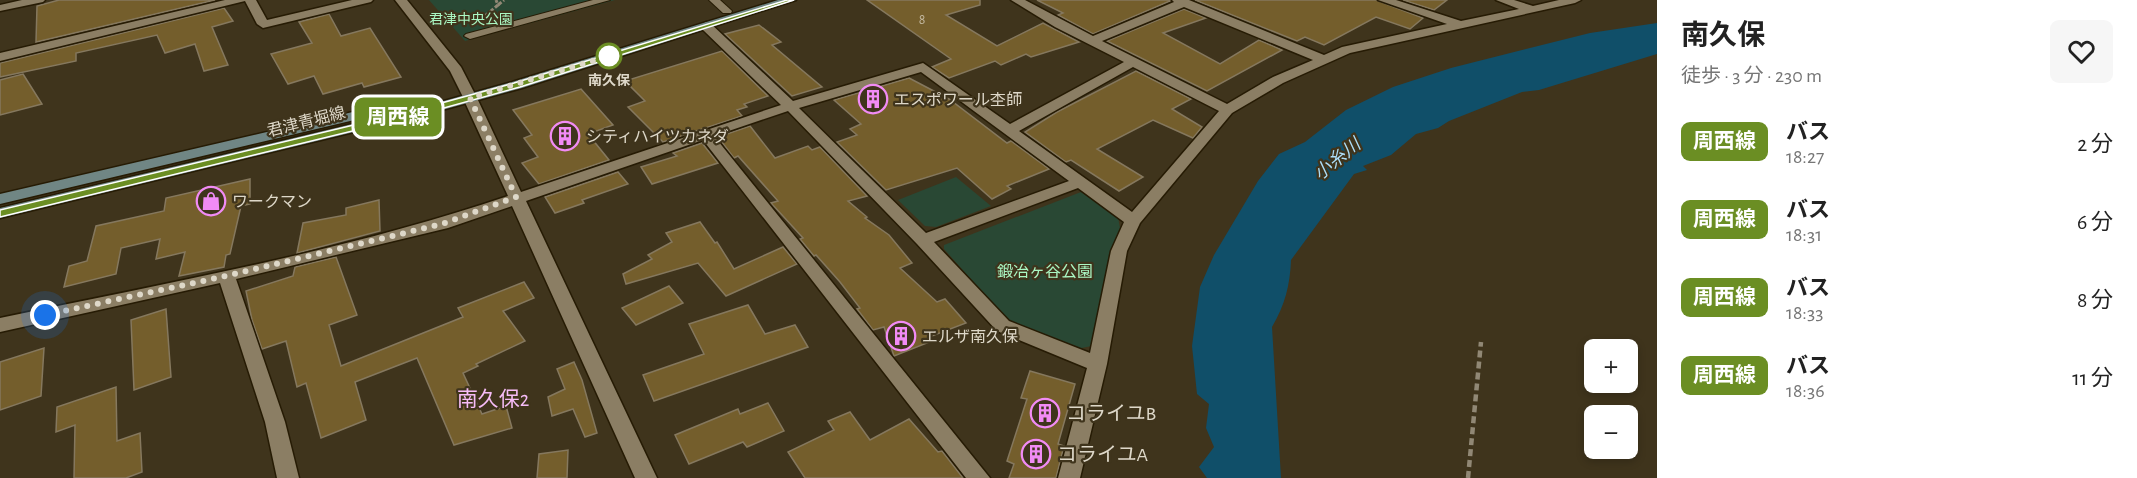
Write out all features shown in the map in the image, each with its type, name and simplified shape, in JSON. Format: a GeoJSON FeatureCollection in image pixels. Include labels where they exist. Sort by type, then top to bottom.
{"type":"FeatureCollection","features":[{"type":"Feature","properties":{"kind":"main road","name":"君津青堀線"},"geometry":{"type":"LineString","coordinates":[[0,199],[468,93],[763,0]]}},
{"type":"Feature","properties":{"kind":"main road","name":"君津青堀線"},"geometry":{"type":"LineString","coordinates":[[0,213],[468,93],[790,0]]}},
{"type":"Feature","properties":{"kind":"street"},"geometry":{"type":"LineString","coordinates":[[0,9],[39,0]]}},
{"type":"Feature","properties":{"kind":"street"},"geometry":{"type":"LineString","coordinates":[[0,57],[240,0]]}},
{"type":"Feature","properties":{"kind":"street"},"geometry":{"type":"LineString","coordinates":[[250,0],[263,24],[367,0]]}},
{"type":"Feature","properties":{"kind":"street"},"geometry":{"type":"LineString","coordinates":[[401,0],[456,70],[468,93],[646,478]]}},
{"type":"Feature","properties":{"kind":"street"},"geometry":{"type":"LineString","coordinates":[[1017,0],[1227,110]]}},
{"type":"Feature","properties":{"kind":"street"},"geometry":{"type":"LineString","coordinates":[[1384,0],[1462,26]]}},
{"type":"Feature","properties":{"kind":"street"},"geometry":{"type":"LineString","coordinates":[[1502,0],[1530,9]]}},
{"type":"Feature","properties":{"kind":"street"},"geometry":{"type":"LineString","coordinates":[[1069,478],[1097,364],[1119,251],[1133,221],[1227,110],[1278,80],[1322,59],[1381,42],[1575,0]]}},
{"type":"Feature","properties":{"kind":"street"},"geometry":{"type":"LineString","coordinates":[[1092,41],[1181,1],[1322,59]]}},
{"type":"Feature","properties":{"kind":"street"},"geometry":{"type":"LineString","coordinates":[[706,26],[790,106],[923,240],[1003,326],[1097,364]]}},
{"type":"Feature","properties":{"kind":"street"},"geometry":{"type":"LineString","coordinates":[[1009,131],[1132,62]]}},
{"type":"Feature","properties":{"kind":"street"},"geometry":{"type":"LineString","coordinates":[[0,325],[226,276],[442,224],[516,197],[790,106],[923,67],[1133,221]]}},
{"type":"Feature","properties":{"kind":"street"},"geometry":{"type":"LineString","coordinates":[[705,134],[979,478]]}},
{"type":"Feature","properties":{"kind":"street"},"geometry":{"type":"LineString","coordinates":[[923,240],[1080,182]]}},
{"type":"Feature","properties":{"kind":"street"},"geometry":{"type":"LineString","coordinates":[[226,276],[275,422],[288,478]]}},
{"type":"Feature","properties":{"kind":"lane"},"geometry":{"type":"LineString","coordinates":[[470,36],[604,0]]}},
{"type":"Feature","properties":{"kind":"lane"},"geometry":{"type":"LineString","coordinates":[[714,0],[728,11]]}},
{"type":"Feature","properties":{"kind":"path"},"geometry":{"type":"LineString","coordinates":[[498,5],[504,0]]}},
{"type":"Feature","properties":{"kind":"path"},"geometry":{"type":"LineString","coordinates":[[1468,478],[1481,342]]}},
{"type":"Feature","properties":{"kind":"green space","name":"君津中央公園"},"geometry":{"type":"Polygon","coordinates":[[[429,0],[615,0],[465,41],[429,0]]]}},
{"type":"Feature","properties":{"kind":"green space"},"geometry":{"type":"Polygon","coordinates":[[[956,177],[991,206],[936,227],[925,226],[898,200],[956,177]]]}},
{"type":"Feature","properties":{"kind":"green space","name":"鍛冶ヶ谷公園"},"geometry":{"type":"Polygon","coordinates":[[[1081,192],[1118,217],[1120,228],[1110,252],[1092,346],[1076,349],[1007,320],[944,249],[944,245],[1081,192]]]}},
{"type":"Feature","properties":{"kind":"water","name":"小糸川"},"geometry":{"type":"Polygon","coordinates":[[[1657,23],[1657,54],[1539,90],[1522,92],[1449,121],[1438,128],[1416,134],[1391,155],[1363,166],[1367,170],[1354,174],[1291,260],[1286,295],[1272,327],[1281,478],[1207,478],[1199,467],[1214,447],[1206,428],[1209,404],[1197,394],[1192,346],[1200,287],[1214,255],[1258,181],[1279,154],[1305,142],[1346,110],[1393,87],[1451,68],[1590,33],[1657,23]]]}},
{"type":"Feature","properties":{"kind":"building"},"geometry":{"type":"Polygon","coordinates":[[[59,0],[215,0],[36,42],[37,6],[59,0]]]}},
{"type":"Feature","properties":{"kind":"building"},"geometry":{"type":"Polygon","coordinates":[[[867,0],[980,0],[980,5],[946,15],[997,46],[1043,23],[1079,42],[1031,57],[1026,54],[1001,65],[995,61],[949,78],[932,67],[951,59],[867,0]]]}},
{"type":"Feature","properties":{"kind":"building"},"geometry":{"type":"Polygon","coordinates":[[[1037,0],[1170,1],[1093,34],[1058,15],[1063,13],[1037,0]]]}},
{"type":"Feature","properties":{"kind":"building"},"geometry":{"type":"Polygon","coordinates":[[[1195,0],[1376,0],[1423,18],[1410,29],[1376,17],[1324,45],[1305,37],[1297,41],[1195,0]]]}},
{"type":"Feature","properties":{"kind":"building"},"geometry":{"type":"Polygon","coordinates":[[[1403,0],[1447,0],[1434,10],[1403,0]]]}},
{"type":"Feature","properties":{"kind":"building"},"geometry":{"type":"Polygon","coordinates":[[[224,8],[233,21],[212,27],[228,65],[204,71],[195,44],[165,53],[157,35],[76,53],[76,61],[0,77],[0,63],[224,8]]]}},
{"type":"Feature","properties":{"kind":"building"},"geometry":{"type":"Polygon","coordinates":[[[1184,9],[1206,18],[1163,33],[1220,64],[1259,40],[1282,50],[1207,91],[1107,41],[1184,9]]]}},
{"type":"Feature","properties":{"kind":"building"},"geometry":{"type":"Polygon","coordinates":[[[329,14],[341,36],[370,28],[401,77],[364,87],[362,83],[323,94],[314,76],[288,84],[271,54],[312,43],[299,22],[329,14]]]}},
{"type":"Feature","properties":{"kind":"building"},"geometry":{"type":"Polygon","coordinates":[[[759,25],[781,42],[772,45],[822,87],[792,96],[725,34],[759,25]]]}},
{"type":"Feature","properties":{"kind":"building"},"geometry":{"type":"Polygon","coordinates":[[[722,51],[768,96],[744,104],[747,107],[737,110],[742,116],[663,142],[628,107],[645,101],[625,81],[722,51]]]}},
{"type":"Feature","properties":{"kind":"building"},"geometry":{"type":"Polygon","coordinates":[[[1136,71],[1191,99],[1172,109],[1202,127],[1193,138],[1153,120],[1097,149],[1143,177],[1119,191],[1071,160],[1066,162],[1025,132],[1057,112],[1136,71]]]}},
{"type":"Feature","properties":{"kind":"building"},"geometry":{"type":"Polygon","coordinates":[[[23,74],[42,104],[0,115],[0,80],[23,74]]]}},
{"type":"Feature","properties":{"kind":"building"},"geometry":{"type":"Polygon","coordinates":[[[909,78],[949,99],[1007,143],[1011,141],[1049,169],[1007,186],[1011,189],[992,199],[957,168],[886,190],[837,142],[857,135],[850,129],[861,124],[834,100],[909,78]]]}},
{"type":"Feature","properties":{"kind":"building"},"geometry":{"type":"Polygon","coordinates":[[[581,89],[613,125],[588,134],[609,160],[539,184],[522,163],[538,157],[524,138],[532,135],[513,110],[581,89]]]}},
{"type":"Feature","properties":{"kind":"building"},"geometry":{"type":"Polygon","coordinates":[[[750,126],[775,158],[808,146],[812,150],[820,147],[867,196],[848,201],[867,217],[865,218],[889,235],[912,263],[900,268],[937,302],[945,299],[966,323],[929,337],[932,341],[894,356],[884,327],[873,330],[840,282],[816,255],[814,256],[800,239],[803,238],[771,203],[778,201],[738,156],[734,158],[718,137],[750,126]]]}},
{"type":"Feature","properties":{"kind":"building"},"geometry":{"type":"Polygon","coordinates":[[[702,143],[718,163],[652,184],[641,167],[677,156],[673,153],[702,143]]]}},
{"type":"Feature","properties":{"kind":"building"},"geometry":{"type":"Polygon","coordinates":[[[618,172],[628,184],[582,200],[584,203],[555,213],[545,197],[618,172]]]}},
{"type":"Feature","properties":{"kind":"building"},"geometry":{"type":"Polygon","coordinates":[[[250,179],[250,204],[241,206],[230,254],[226,255],[224,267],[179,276],[185,252],[156,259],[160,239],[121,248],[116,274],[64,287],[69,266],[87,261],[96,226],[164,211],[166,198],[250,179]]]}},
{"type":"Feature","properties":{"kind":"building"},"geometry":{"type":"Polygon","coordinates":[[[379,200],[380,231],[297,253],[303,223],[346,215],[346,208],[379,200]]]}},
{"type":"Feature","properties":{"kind":"building"},"geometry":{"type":"Polygon","coordinates":[[[700,222],[715,243],[717,242],[734,269],[783,247],[797,264],[726,296],[698,263],[626,284],[623,274],[652,259],[648,255],[672,242],[666,233],[700,222]]]}},
{"type":"Feature","properties":{"kind":"building"},"geometry":{"type":"Polygon","coordinates":[[[336,257],[357,315],[329,325],[341,366],[463,317],[458,308],[524,282],[534,298],[503,311],[525,341],[476,364],[478,366],[463,373],[482,414],[506,406],[512,428],[454,445],[417,358],[355,382],[366,420],[321,438],[306,383],[297,387],[286,341],[262,349],[252,320],[246,291],[293,276],[295,267],[336,257]]]}},
{"type":"Feature","properties":{"kind":"building"},"geometry":{"type":"Polygon","coordinates":[[[669,286],[683,303],[636,325],[622,308],[669,286]]]}},
{"type":"Feature","properties":{"kind":"building"},"geometry":{"type":"Polygon","coordinates":[[[748,305],[765,334],[795,325],[808,347],[654,401],[643,375],[704,354],[689,324],[748,305]]]}},
{"type":"Feature","properties":{"kind":"building"},"geometry":{"type":"Polygon","coordinates":[[[166,309],[171,377],[134,390],[131,320],[166,309]]]}},
{"type":"Feature","properties":{"kind":"building"},"geometry":{"type":"Polygon","coordinates":[[[44,348],[41,396],[0,410],[0,362],[44,348]]]}},
{"type":"Feature","properties":{"kind":"building"},"geometry":{"type":"Polygon","coordinates":[[[574,362],[582,380],[597,433],[585,437],[573,409],[552,416],[548,397],[565,389],[557,369],[574,362]]]}},
{"type":"Feature","properties":{"kind":"building"},"geometry":{"type":"Polygon","coordinates":[[[1030,371],[1075,384],[1058,444],[1064,446],[1056,478],[1009,478],[1014,464],[1007,461],[1027,399],[1021,398],[1030,371]]]}},
{"type":"Feature","properties":{"kind":"building"},"geometry":{"type":"Polygon","coordinates":[[[116,387],[117,441],[140,433],[142,472],[126,478],[74,478],[75,425],[56,432],[57,407],[116,387]]]}},
{"type":"Feature","properties":{"kind":"building"},"geometry":{"type":"Polygon","coordinates":[[[768,403],[784,431],[747,447],[743,442],[689,464],[675,435],[738,409],[740,414],[768,403]]]}},
{"type":"Feature","properties":{"kind":"building"},"geometry":{"type":"Polygon","coordinates":[[[850,412],[870,440],[909,419],[938,452],[942,451],[963,478],[805,478],[788,452],[834,430],[828,421],[850,412]]]}},
{"type":"Feature","properties":{"kind":"building"},"geometry":{"type":"Polygon","coordinates":[[[568,450],[567,478],[537,478],[539,454],[568,450]]]}},
{"type":"Feature","properties":{"kind":"bus line","name":"周西線"},"geometry":{"type":"LineString","coordinates":[[0,213],[419,112],[517,85],[790,0]]}},
{"type":"Feature","properties":{"kind":"place","name":"南久保"},"geometry":{"type":"Point","coordinates":[609,56]}},
{"type":"Feature","properties":{"kind":"place","name":"エスポワール杢師"},"geometry":{"type":"Point","coordinates":[873,99]}},
{"type":"Feature","properties":{"kind":"place","name":"シティハイツカネダ"},"geometry":{"type":"Point","coordinates":[565,136]}},
{"type":"Feature","properties":{"kind":"place","name":"ワークマン"},"geometry":{"type":"Point","coordinates":[211,201]}},
{"type":"Feature","properties":{"kind":"place","name":"エルザ南久保"},"geometry":{"type":"Point","coordinates":[901,336]}},
{"type":"Feature","properties":{"kind":"place","name":"コライユB"},"geometry":{"type":"Point","coordinates":[1045,413]}},
{"type":"Feature","properties":{"kind":"place","name":"コライユA"},"geometry":{"type":"Point","coordinates":[1036,454]}},
{"type":"Feature","properties":{"kind":"district","name":"南久保2"},"geometry":{"type":"Point","coordinates":[493,399]}},
{"type":"Feature","properties":{"kind":"route"},"geometry":{"type":"LineString","coordinates":[[45,315],[226,276],[442,224],[516,197],[470,98],[609,56]]}}]}
